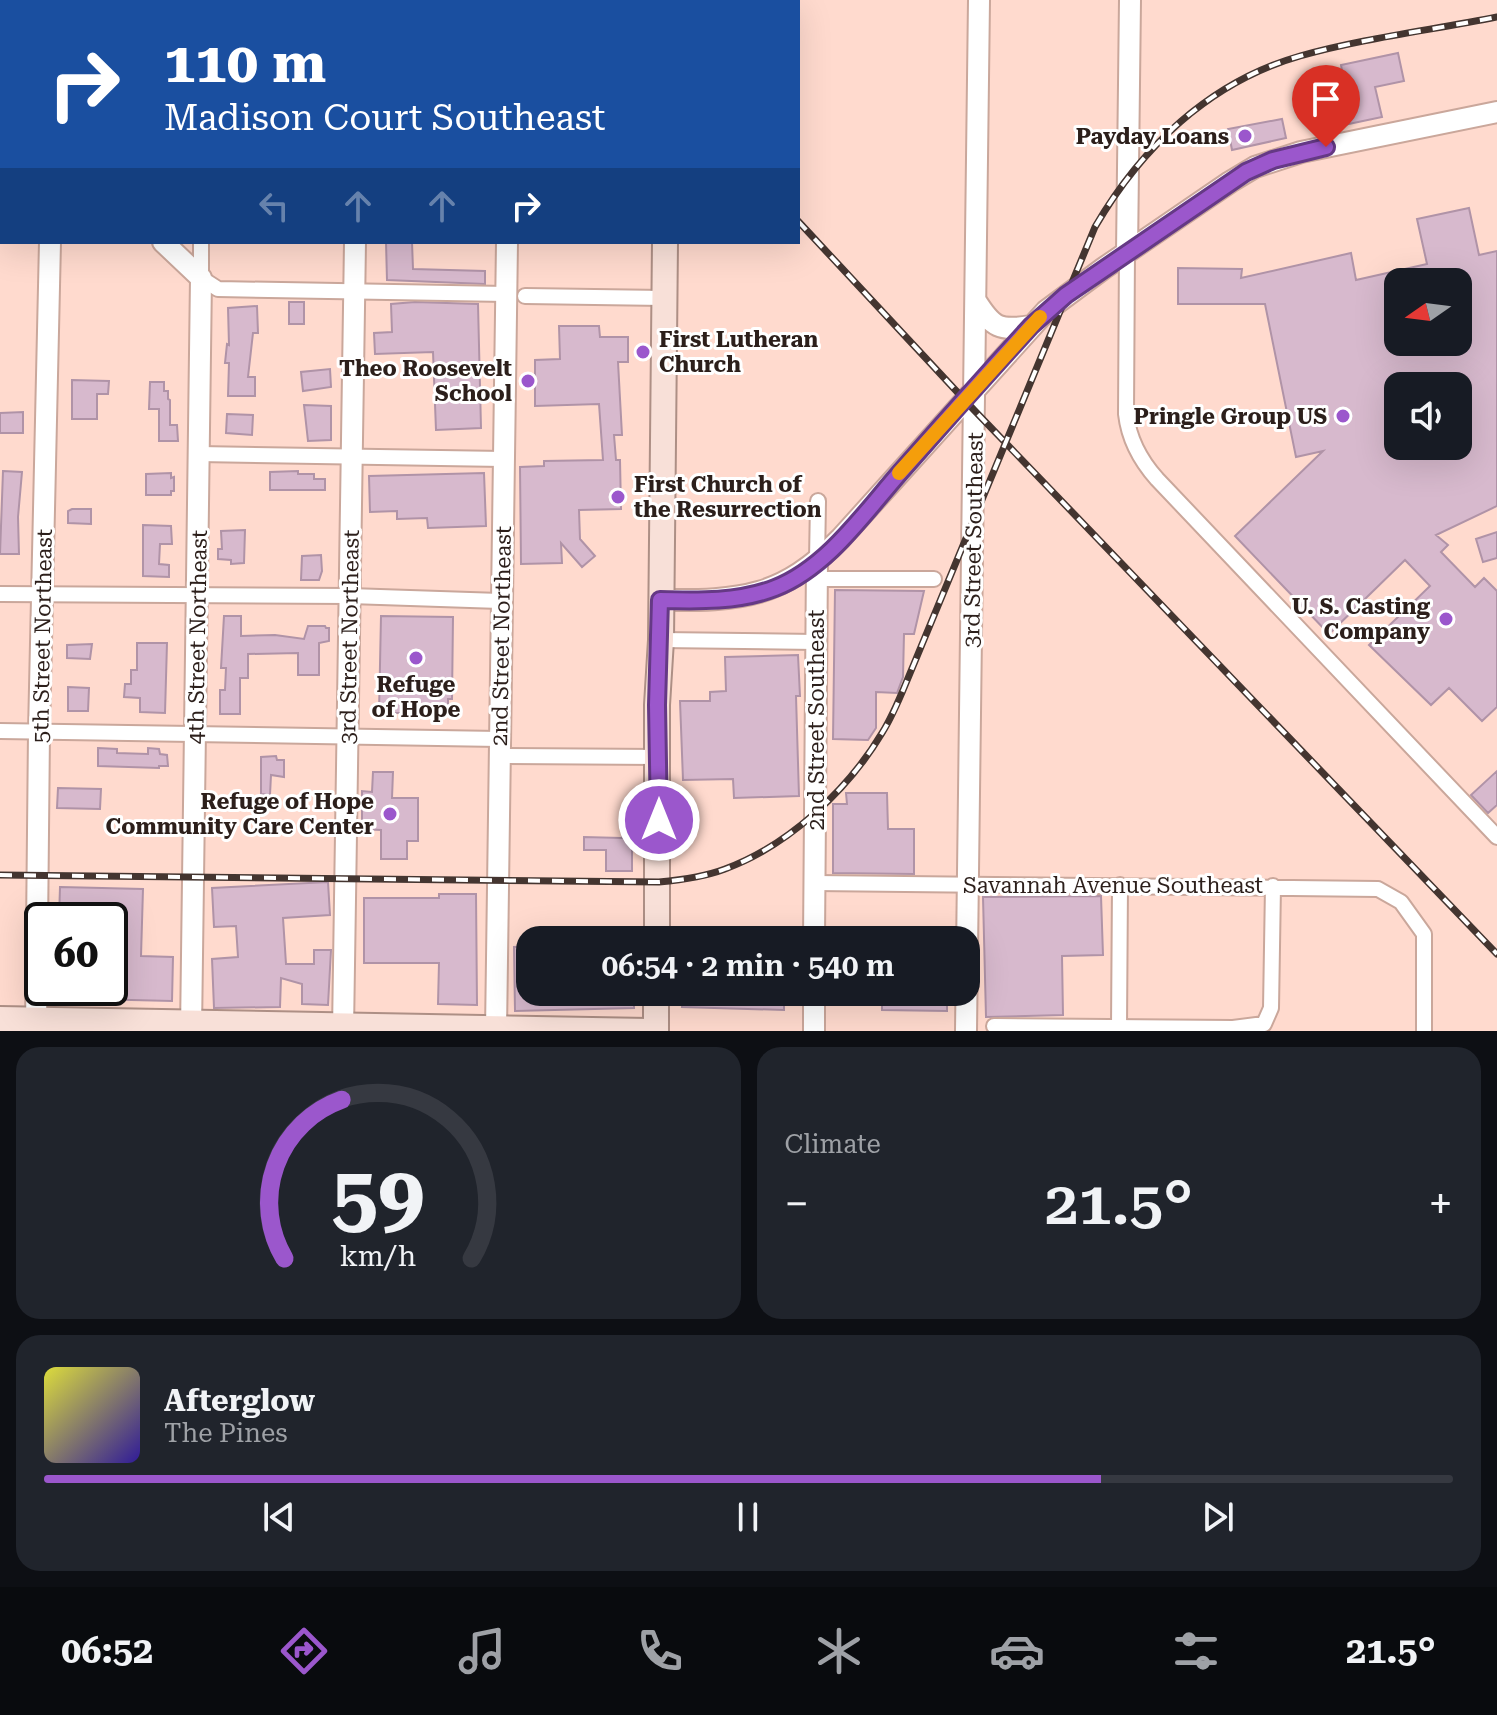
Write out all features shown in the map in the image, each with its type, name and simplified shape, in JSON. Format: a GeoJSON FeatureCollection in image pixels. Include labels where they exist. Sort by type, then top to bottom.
{"type":"FeatureCollection","features":[{"type":"Feature","properties":{"kind":"main road"},"geometry":{"type":"LineString","coordinates":[[657,926],[657,705],[661,640],[665,244]]}},
{"type":"Feature","properties":{"kind":"main road"},"geometry":{"type":"LineString","coordinates":[[656,1006],[656,1031]]}},
{"type":"Feature","properties":{"kind":"main road"},"geometry":{"type":"LineString","coordinates":[[0,1019],[36,1025],[648,1031]]}},
{"type":"Feature","properties":{"kind":"street","name":"3rd Street Southeast"},"geometry":{"type":"LineString","coordinates":[[966,1031],[979,0]]}},
{"type":"Feature","properties":{"kind":"street"},"geometry":{"type":"LineString","coordinates":[[1130,0],[1126,414],[1132,440],[1157,479],[1497,837]]}},
{"type":"Feature","properties":{"kind":"street"},"geometry":{"type":"LineString","coordinates":[[817,570],[841,538],[1031,326],[1066,295],[1230,182],[1273,160],[1497,112]]}},
{"type":"Feature","properties":{"kind":"street","name":"5th Street Northeast"},"geometry":{"type":"LineString","coordinates":[[36,1025],[50,244]]}},
{"type":"Feature","properties":{"kind":"street"},"geometry":{"type":"LineString","coordinates":[[165,244],[201,278],[218,289],[664,298]]}},
{"type":"Feature","properties":{"kind":"street","name":"4th Street Northeast"},"geometry":{"type":"LineString","coordinates":[[191,1026],[201,244]]}},
{"type":"Feature","properties":{"kind":"street","name":"3rd Street Northeast"},"geometry":{"type":"LineString","coordinates":[[344,1028],[355,244]]}},
{"type":"Feature","properties":{"kind":"street","name":"2nd Street Northeast"},"geometry":{"type":"LineString","coordinates":[[496,1029],[503,459],[516,295],[507,244]]}},
{"type":"Feature","properties":{"kind":"street"},"geometry":{"type":"LineString","coordinates":[[975,300],[987,319],[997,327],[1031,326]]}},
{"type":"Feature","properties":{"kind":"street"},"geometry":{"type":"LineString","coordinates":[[199,454],[503,459]]}},
{"type":"Feature","properties":{"kind":"street","name":"2nd Street Southeast"},"geometry":{"type":"LineString","coordinates":[[814,926],[818,501]]}},
{"type":"Feature","properties":{"kind":"street"},"geometry":{"type":"LineString","coordinates":[[660,600],[721,600],[758,593],[817,570],[934,579]]}},
{"type":"Feature","properties":{"kind":"street"},"geometry":{"type":"LineString","coordinates":[[0,594],[350,596],[500,601]]}},
{"type":"Feature","properties":{"kind":"street"},"geometry":{"type":"LineString","coordinates":[[661,640],[816,642]]}},
{"type":"Feature","properties":{"kind":"street"},"geometry":{"type":"LineString","coordinates":[[0,731],[348,737],[659,757]]}},
{"type":"Feature","properties":{"kind":"street","name":"Savannah Avenue Southeast"},"geometry":{"type":"LineString","coordinates":[[815,883],[1378,889],[1406,907],[1424,934],[1424,1031]]}},
{"type":"Feature","properties":{"kind":"street"},"geometry":{"type":"LineString","coordinates":[[1119,1028],[1120,885]]}},
{"type":"Feature","properties":{"kind":"street"},"geometry":{"type":"LineString","coordinates":[[994,1026],[1258,1026],[1265,1022],[1271,1008],[1273,886]]}},
{"type":"Feature","properties":{"kind":"street"},"geometry":{"type":"LineString","coordinates":[[814,1006],[814,1031]]}},
{"type":"Feature","properties":{"kind":"building"},"geometry":{"type":"Polygon","coordinates":[[[1398,53],[1404,81],[1375,87],[1382,117],[1325,129],[1317,88],[1344,82],[1341,65],[1398,53]]]}},
{"type":"Feature","properties":{"kind":"building"},"geometry":{"type":"Polygon","coordinates":[[[1282,119],[1286,138],[1232,150],[1228,129],[1282,119]]]}},
{"type":"Feature","properties":{"kind":"building","name":"Pringle Group US"},"geometry":{"type":"Polygon","coordinates":[[[1469,208],[1479,255],[1497,251],[1497,506],[1436,535],[1448,545],[1441,552],[1475,587],[1484,578],[1497,591],[1497,707],[1482,721],[1449,688],[1431,705],[1369,645],[1430,586],[1405,560],[1329,634],[1235,536],[1323,451],[1296,457],[1265,304],[1178,304],[1178,268],[1242,269],[1241,278],[1351,253],[1356,280],[1384,274],[1384,356],[1472,356],[1472,268],[1409,268],[1427,264],[1417,219],[1469,208]]]}},
{"type":"Feature","properties":{"kind":"building"},"geometry":{"type":"Polygon","coordinates":[[[386,244],[412,244],[413,269],[485,271],[485,284],[387,280],[386,244]]]}},
{"type":"Feature","properties":{"kind":"building"},"geometry":{"type":"Polygon","coordinates":[[[289,302],[304,302],[304,324],[289,324],[289,302]]]}},
{"type":"Feature","properties":{"kind":"building"},"geometry":{"type":"Polygon","coordinates":[[[391,304],[478,304],[481,428],[436,430],[433,352],[375,354],[374,333],[392,332],[391,304]]]}},
{"type":"Feature","properties":{"kind":"building"},"geometry":{"type":"Polygon","coordinates":[[[257,306],[258,333],[253,333],[248,377],[255,377],[255,396],[228,396],[229,363],[225,363],[229,345],[228,308],[257,306]]]}},
{"type":"Feature","properties":{"kind":"building"},"geometry":{"type":"Polygon","coordinates":[[[559,326],[599,326],[600,337],[628,337],[628,362],[618,362],[622,435],[614,435],[616,460],[620,460],[621,509],[579,510],[580,539],[595,556],[582,567],[561,543],[562,563],[521,564],[520,467],[544,466],[544,461],[603,460],[599,404],[535,406],[535,360],[560,359],[559,326]]]}},
{"type":"Feature","properties":{"kind":"building"},"geometry":{"type":"Polygon","coordinates":[[[330,369],[331,387],[303,391],[301,372],[330,369]]]}},
{"type":"Feature","properties":{"kind":"building"},"geometry":{"type":"Polygon","coordinates":[[[72,380],[109,381],[108,394],[97,394],[97,419],[72,419],[72,380]]]}},
{"type":"Feature","properties":{"kind":"building"},"geometry":{"type":"Polygon","coordinates":[[[150,382],[164,382],[164,391],[168,391],[170,400],[170,425],[177,425],[178,441],[159,441],[159,409],[149,409],[150,382]]]}},
{"type":"Feature","properties":{"kind":"building"},"geometry":{"type":"Polygon","coordinates":[[[304,405],[331,406],[331,440],[308,441],[304,405]]]}},
{"type":"Feature","properties":{"kind":"building"},"geometry":{"type":"Polygon","coordinates":[[[23,412],[23,433],[0,433],[0,413],[23,412]]]}},
{"type":"Feature","properties":{"kind":"building"},"geometry":{"type":"Polygon","coordinates":[[[227,414],[253,415],[252,435],[226,433],[227,414]]]}},
{"type":"Feature","properties":{"kind":"building"},"geometry":{"type":"Polygon","coordinates":[[[3,471],[22,472],[19,554],[0,554],[3,471]]]}},
{"type":"Feature","properties":{"kind":"building"},"geometry":{"type":"Polygon","coordinates":[[[298,471],[298,474],[314,474],[314,479],[325,479],[325,490],[270,490],[270,472],[298,471]]]}},
{"type":"Feature","properties":{"kind":"building"},"geometry":{"type":"Polygon","coordinates":[[[171,473],[174,491],[171,495],[146,495],[146,474],[171,473]]]}},
{"type":"Feature","properties":{"kind":"building"},"geometry":{"type":"Polygon","coordinates":[[[484,473],[486,526],[428,528],[427,518],[397,519],[397,511],[370,512],[369,476],[484,473]]]}},
{"type":"Feature","properties":{"kind":"building"},"geometry":{"type":"Polygon","coordinates":[[[91,509],[91,524],[68,523],[68,511],[91,509]]]}},
{"type":"Feature","properties":{"kind":"building"},"geometry":{"type":"Polygon","coordinates":[[[143,525],[171,526],[172,544],[160,544],[159,564],[169,565],[169,577],[143,576],[143,525]]]}},
{"type":"Feature","properties":{"kind":"building"},"geometry":{"type":"Polygon","coordinates":[[[245,530],[244,563],[231,564],[231,560],[218,559],[218,549],[222,549],[221,531],[245,530]]]}},
{"type":"Feature","properties":{"kind":"building"},"geometry":{"type":"Polygon","coordinates":[[[1497,532],[1497,558],[1483,562],[1476,539],[1497,532]]]}},
{"type":"Feature","properties":{"kind":"building"},"geometry":{"type":"Polygon","coordinates":[[[321,555],[319,580],[301,580],[302,556],[321,555]]]}},
{"type":"Feature","properties":{"kind":"building"},"geometry":{"type":"Polygon","coordinates":[[[835,590],[924,591],[914,634],[904,634],[903,677],[897,693],[876,692],[876,728],[868,740],[833,739],[835,590]]]}},
{"type":"Feature","properties":{"kind":"building"},"geometry":{"type":"Polygon","coordinates":[[[224,616],[241,616],[241,636],[275,635],[304,639],[308,626],[329,628],[329,641],[319,643],[319,675],[298,675],[298,653],[248,654],[248,678],[240,678],[240,714],[220,714],[220,690],[225,690],[226,668],[221,668],[224,616]]]}},
{"type":"Feature","properties":{"kind":"building","name":"Refuge of Hope"},"geometry":{"type":"Polygon","coordinates":[[[381,616],[453,617],[452,699],[448,699],[448,713],[379,713],[381,616]]]}},
{"type":"Feature","properties":{"kind":"building"},"geometry":{"type":"Polygon","coordinates":[[[137,643],[167,643],[165,713],[140,712],[140,698],[124,697],[125,684],[131,684],[131,670],[137,670],[137,643]]]}},
{"type":"Feature","properties":{"kind":"building"},"geometry":{"type":"Polygon","coordinates":[[[92,644],[90,659],[67,658],[67,645],[92,644]]]}},
{"type":"Feature","properties":{"kind":"building"},"geometry":{"type":"Polygon","coordinates":[[[798,655],[799,796],[734,798],[733,779],[683,780],[680,701],[710,701],[710,692],[726,691],[725,657],[798,655]]]}},
{"type":"Feature","properties":{"kind":"building"},"geometry":{"type":"Polygon","coordinates":[[[68,687],[89,688],[88,711],[68,711],[68,687]]]}},
{"type":"Feature","properties":{"kind":"building"},"geometry":{"type":"Polygon","coordinates":[[[98,748],[117,749],[117,753],[148,754],[148,748],[159,749],[160,754],[167,755],[168,766],[98,766],[98,748]]]}},
{"type":"Feature","properties":{"kind":"building"},"geometry":{"type":"Polygon","coordinates":[[[276,756],[277,760],[284,760],[284,777],[271,775],[270,795],[261,794],[261,757],[276,756]]]}},
{"type":"Feature","properties":{"kind":"building"},"geometry":{"type":"Polygon","coordinates":[[[1497,771],[1497,805],[1488,813],[1471,795],[1497,771]]]}},
{"type":"Feature","properties":{"kind":"building","name":"Refuge of Hope Community Care Center"},"geometry":{"type":"Polygon","coordinates":[[[373,772],[393,772],[392,798],[418,798],[418,841],[407,841],[407,859],[381,859],[381,830],[362,829],[362,791],[372,792],[373,772]]]}},
{"type":"Feature","properties":{"kind":"building"},"geometry":{"type":"Polygon","coordinates":[[[58,788],[101,789],[100,809],[57,808],[58,788]]]}},
{"type":"Feature","properties":{"kind":"building"},"geometry":{"type":"Polygon","coordinates":[[[846,793],[887,793],[888,829],[914,829],[914,874],[833,873],[833,804],[847,804],[846,793]]]}},
{"type":"Feature","properties":{"kind":"building"},"geometry":{"type":"Polygon","coordinates":[[[623,834],[632,834],[632,871],[606,871],[606,850],[584,850],[584,837],[622,838],[623,834]]]}},
{"type":"Feature","properties":{"kind":"building"},"geometry":{"type":"Polygon","coordinates":[[[328,882],[330,915],[283,918],[286,964],[314,964],[314,950],[331,950],[328,1005],[302,1004],[302,984],[281,978],[280,1007],[214,1008],[212,959],[238,957],[236,926],[214,927],[212,888],[328,882]]]}},
{"type":"Feature","properties":{"kind":"building"},"geometry":{"type":"Polygon","coordinates":[[[60,887],[143,889],[141,956],[173,957],[172,1001],[128,1000],[128,902],[60,902],[60,887]]]}},
{"type":"Feature","properties":{"kind":"building"},"geometry":{"type":"Polygon","coordinates":[[[439,894],[476,894],[477,1005],[438,1004],[439,963],[364,963],[364,898],[439,898],[439,894]]]}},
{"type":"Feature","properties":{"kind":"building"},"geometry":{"type":"Polygon","coordinates":[[[1101,896],[1103,955],[1062,956],[1063,1015],[986,1017],[983,897],[1101,896]]]}},
{"type":"Feature","properties":{"kind":"building"},"geometry":{"type":"Polygon","coordinates":[[[514,947],[516,1006],[634,1008],[515,1011],[514,947]]]}},
{"type":"Feature","properties":{"kind":"building"},"geometry":{"type":"Polygon","coordinates":[[[784,1006],[784,1010],[682,1007],[784,1006]]]}},
{"type":"Feature","properties":{"kind":"building"},"geometry":{"type":"Polygon","coordinates":[[[882,1006],[947,1006],[947,1011],[882,1010],[882,1006]]]}},
{"type":"Feature","properties":{"kind":"railway"},"geometry":{"type":"LineString","coordinates":[[0,875],[659,882],[717,872],[771,846],[834,795],[868,754],[889,721],[1095,227],[1113,198],[1156,145],[1207,101],[1267,68],[1349,44],[1497,17]]}},
{"type":"Feature","properties":{"kind":"railway"},"geometry":{"type":"LineString","coordinates":[[800,223],[974,410],[1497,954]]}},
{"type":"Feature","properties":{"kind":"slow traffic"},"geometry":{"type":"LineString","coordinates":[[899,473],[1040,317]]}},
{"type":"Feature","properties":{"kind":"place","name":"Payday Loans"},"geometry":{"type":"Point","coordinates":[1245,136]}},
{"type":"Feature","properties":{"kind":"place","name":"First Lutheran Church"},"geometry":{"type":"Point","coordinates":[643,352]}},
{"type":"Feature","properties":{"kind":"place","name":"Theo Roosevelt School"},"geometry":{"type":"Point","coordinates":[528,381]}},
{"type":"Feature","properties":{"kind":"place","name":"Pringle Group US"},"geometry":{"type":"Point","coordinates":[1343,416]}},
{"type":"Feature","properties":{"kind":"place","name":"First Church of the Resurrection"},"geometry":{"type":"Point","coordinates":[618,497]}},
{"type":"Feature","properties":{"kind":"place","name":"U. S. Casting Company"},"geometry":{"type":"Point","coordinates":[1446,619]}},
{"type":"Feature","properties":{"kind":"place","name":"Refuge of Hope"},"geometry":{"type":"Point","coordinates":[416,658]}},
{"type":"Feature","properties":{"kind":"place","name":"Refuge of Hope Community Care Center"},"geometry":{"type":"Point","coordinates":[390,814]}},
{"type":"Feature","properties":{"kind":"route"},"geometry":{"type":"LineString","coordinates":[[659,820],[657,705],[660,600],[721,600],[758,593],[793,579],[839,540],[1046,311],[1191,207],[1246,172],[1273,160],[1326,147]]}}]}
